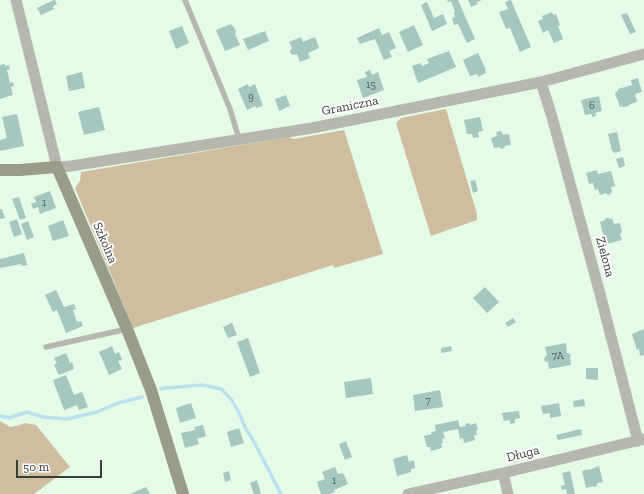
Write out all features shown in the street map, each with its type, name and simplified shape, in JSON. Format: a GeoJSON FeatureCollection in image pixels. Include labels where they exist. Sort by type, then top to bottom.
{"type":"FeatureCollection","features":[{"type":"Feature","properties":{"kind":"street","name":"Szkolna"},"geometry":{"type":"LineString","coordinates":[[16,0],[57,167],[127,329],[151,390],[183,494]]}},
{"type":"Feature","properties":{"kind":"street","name":"Graniczna"},"geometry":{"type":"LineString","coordinates":[[57,167],[239,140],[320,126],[541,82],[644,54]]}},
{"type":"Feature","properties":{"kind":"street","name":"Zielona"},"geometry":{"type":"LineString","coordinates":[[541,82],[641,440]]}},
{"type":"Feature","properties":{"kind":"street"},"geometry":{"type":"LineString","coordinates":[[0,170],[57,167]]}},
{"type":"Feature","properties":{"kind":"street","name":"Długa"},"geometry":{"type":"LineString","coordinates":[[408,494],[641,440]]}},
{"type":"Feature","properties":{"kind":"street"},"geometry":{"type":"LineString","coordinates":[[503,473],[508,494]]}},
{"type":"Feature","properties":{"kind":"lane"},"geometry":{"type":"LineString","coordinates":[[185,0],[230,109],[239,140]]}},
{"type":"Feature","properties":{"kind":"lane"},"geometry":{"type":"LineString","coordinates":[[46,347],[127,329]]}},
{"type":"Feature","properties":{"kind":"shaded area"},"geometry":{"type":"Polygon","coordinates":[[[446,109],[477,214],[477,220],[431,236],[396,123],[401,118],[446,109]]]}},
{"type":"Feature","properties":{"kind":"shaded area"},"geometry":{"type":"Polygon","coordinates":[[[344,130],[383,254],[334,268],[333,265],[133,328],[75,188],[80,181],[81,172],[289,137],[293,139],[344,130]]]}},
{"type":"Feature","properties":{"kind":"shaded area"},"geometry":{"type":"Polygon","coordinates":[[[0,421],[10,427],[25,423],[36,425],[70,467],[34,494],[0,494],[0,421]]]}},
{"type":"Feature","properties":{"kind":"building"},"geometry":{"type":"Polygon","coordinates":[[[54,0],[57,4],[53,6],[54,9],[41,15],[37,8],[54,0]]]}},
{"type":"Feature","properties":{"kind":"building"},"geometry":{"type":"Polygon","coordinates":[[[447,0],[458,0],[475,39],[467,43],[458,24],[454,25],[452,18],[455,17],[455,12],[451,1],[448,2],[447,0]]]}},
{"type":"Feature","properties":{"kind":"building"},"geometry":{"type":"Polygon","coordinates":[[[468,0],[482,0],[477,2],[478,4],[471,7],[468,0]]]}},
{"type":"Feature","properties":{"kind":"building"},"geometry":{"type":"Polygon","coordinates":[[[510,0],[531,47],[520,52],[510,28],[506,29],[499,12],[508,9],[505,2],[510,0]]]}},
{"type":"Feature","properties":{"kind":"building"},"geometry":{"type":"Polygon","coordinates":[[[427,2],[434,18],[443,14],[447,24],[432,31],[421,5],[427,2]]]}},
{"type":"Feature","properties":{"kind":"building"},"geometry":{"type":"Polygon","coordinates":[[[552,12],[553,15],[556,14],[560,25],[558,26],[563,39],[554,43],[548,30],[543,33],[538,21],[543,19],[542,16],[552,12]]]}},
{"type":"Feature","properties":{"kind":"building"},"geometry":{"type":"Polygon","coordinates":[[[627,13],[636,32],[630,34],[621,15],[627,13]]]}},
{"type":"Feature","properties":{"kind":"building"},"geometry":{"type":"Polygon","coordinates":[[[231,24],[234,27],[236,32],[235,34],[240,45],[225,51],[216,30],[231,24]]]}},
{"type":"Feature","properties":{"kind":"building"},"geometry":{"type":"Polygon","coordinates":[[[414,25],[423,45],[408,52],[399,32],[414,25]]]}},
{"type":"Feature","properties":{"kind":"building"},"geometry":{"type":"Polygon","coordinates":[[[182,26],[189,43],[176,49],[169,31],[182,26]]]}},
{"type":"Feature","properties":{"kind":"building"},"geometry":{"type":"Polygon","coordinates":[[[379,28],[382,35],[389,32],[396,48],[389,51],[392,57],[384,60],[375,39],[360,44],[357,38],[379,28]]]}},
{"type":"Feature","properties":{"kind":"building"},"geometry":{"type":"Polygon","coordinates":[[[265,31],[269,41],[248,50],[243,39],[265,31]]]}},
{"type":"Feature","properties":{"kind":"building"},"geometry":{"type":"Polygon","coordinates":[[[301,37],[303,42],[315,37],[319,48],[308,53],[310,58],[300,62],[297,54],[291,54],[290,51],[292,48],[289,42],[301,37]]]}},
{"type":"Feature","properties":{"kind":"building"},"geometry":{"type":"Polygon","coordinates":[[[449,51],[456,67],[418,83],[412,66],[420,63],[422,66],[429,63],[427,59],[449,51]]]}},
{"type":"Feature","properties":{"kind":"building"},"geometry":{"type":"Polygon","coordinates":[[[478,53],[486,73],[478,77],[477,74],[470,76],[463,60],[478,53]]]}},
{"type":"Feature","properties":{"kind":"building"},"geometry":{"type":"Polygon","coordinates":[[[5,64],[5,66],[9,65],[10,69],[7,70],[10,83],[13,82],[14,86],[11,87],[13,95],[0,99],[0,65],[5,64]]]}},
{"type":"Feature","properties":{"kind":"building"},"geometry":{"type":"Polygon","coordinates":[[[370,70],[372,75],[378,72],[384,90],[363,98],[357,80],[367,77],[365,72],[370,70]]]}},
{"type":"Feature","properties":{"kind":"building"},"geometry":{"type":"Polygon","coordinates":[[[82,72],[85,88],[69,91],[66,76],[82,72]]]}},
{"type":"Feature","properties":{"kind":"building"},"geometry":{"type":"Polygon","coordinates":[[[638,78],[642,92],[635,94],[637,102],[630,104],[629,106],[620,107],[615,94],[616,92],[618,89],[632,85],[631,80],[638,78]]]}},
{"type":"Feature","properties":{"kind":"building"},"geometry":{"type":"Polygon","coordinates":[[[248,84],[249,87],[255,84],[263,106],[256,108],[255,106],[247,110],[238,89],[248,84]]]}},
{"type":"Feature","properties":{"kind":"building"},"geometry":{"type":"Polygon","coordinates":[[[286,95],[290,106],[279,111],[275,99],[286,95]]]}},
{"type":"Feature","properties":{"kind":"building"},"geometry":{"type":"Polygon","coordinates":[[[599,96],[602,111],[595,113],[596,116],[592,117],[592,114],[585,115],[581,100],[599,96]]]}},
{"type":"Feature","properties":{"kind":"building"},"geometry":{"type":"Polygon","coordinates":[[[99,107],[105,130],[84,135],[78,112],[99,107]]]}},
{"type":"Feature","properties":{"kind":"building"},"geometry":{"type":"Polygon","coordinates":[[[17,114],[24,146],[0,151],[0,140],[7,138],[2,117],[17,114]]]}},
{"type":"Feature","properties":{"kind":"building"},"geometry":{"type":"Polygon","coordinates":[[[480,117],[483,131],[478,132],[479,137],[473,138],[472,134],[467,134],[464,120],[480,117]]]}},
{"type":"Feature","properties":{"kind":"building"},"geometry":{"type":"Polygon","coordinates":[[[501,131],[503,135],[509,134],[511,145],[504,146],[505,148],[501,149],[500,147],[494,148],[491,138],[497,136],[496,132],[501,131]]]}},
{"type":"Feature","properties":{"kind":"building"},"geometry":{"type":"Polygon","coordinates":[[[617,132],[621,151],[614,153],[612,151],[608,134],[617,132]]]}},
{"type":"Feature","properties":{"kind":"building"},"geometry":{"type":"Polygon","coordinates":[[[623,157],[625,166],[619,168],[616,159],[623,157]]]}},
{"type":"Feature","properties":{"kind":"building"},"geometry":{"type":"Polygon","coordinates":[[[597,170],[598,174],[611,171],[615,186],[611,187],[612,192],[608,195],[606,193],[600,195],[598,189],[595,190],[593,183],[589,184],[586,173],[597,170]]]}},
{"type":"Feature","properties":{"kind":"building"},"geometry":{"type":"Polygon","coordinates":[[[475,180],[478,191],[473,193],[470,181],[475,180]]]}},
{"type":"Feature","properties":{"kind":"building"},"geometry":{"type":"Polygon","coordinates":[[[50,191],[56,208],[40,214],[38,207],[33,209],[31,204],[36,202],[34,197],[50,191]]]}},
{"type":"Feature","properties":{"kind":"building"},"geometry":{"type":"Polygon","coordinates":[[[19,197],[26,218],[20,220],[12,199],[19,197]]]}},
{"type":"Feature","properties":{"kind":"building"},"geometry":{"type":"Polygon","coordinates":[[[0,209],[2,209],[5,218],[0,219],[0,209]]]}},
{"type":"Feature","properties":{"kind":"building"},"geometry":{"type":"Polygon","coordinates":[[[606,218],[612,218],[614,224],[620,223],[622,232],[620,234],[622,240],[607,244],[600,222],[606,218]]]}},
{"type":"Feature","properties":{"kind":"building"},"geometry":{"type":"Polygon","coordinates":[[[17,219],[22,234],[14,237],[9,222],[17,219]]]}},
{"type":"Feature","properties":{"kind":"building"},"geometry":{"type":"Polygon","coordinates":[[[63,220],[69,236],[53,241],[48,226],[63,220]]]}},
{"type":"Feature","properties":{"kind":"building"},"geometry":{"type":"Polygon","coordinates":[[[28,221],[34,237],[27,240],[21,224],[28,221]]]}},
{"type":"Feature","properties":{"kind":"building"},"geometry":{"type":"Polygon","coordinates":[[[24,253],[27,265],[22,266],[21,264],[0,268],[0,259],[24,253]]]}},
{"type":"Feature","properties":{"kind":"building"},"geometry":{"type":"Polygon","coordinates":[[[485,287],[499,302],[487,313],[473,298],[485,287]]]}},
{"type":"Feature","properties":{"kind":"building"},"geometry":{"type":"Polygon","coordinates":[[[56,290],[64,307],[74,304],[76,309],[73,310],[77,322],[81,321],[83,326],[66,333],[57,310],[53,312],[45,295],[56,290]]]}},
{"type":"Feature","properties":{"kind":"building"},"geometry":{"type":"Polygon","coordinates":[[[513,318],[516,322],[508,327],[505,323],[513,318]]]}},
{"type":"Feature","properties":{"kind":"building"},"geometry":{"type":"Polygon","coordinates":[[[232,323],[237,335],[228,338],[223,327],[232,323]]]}},
{"type":"Feature","properties":{"kind":"building"},"geometry":{"type":"Polygon","coordinates":[[[644,329],[644,355],[640,356],[639,349],[637,350],[632,334],[644,329]]]}},
{"type":"Feature","properties":{"kind":"building"},"geometry":{"type":"Polygon","coordinates":[[[248,338],[260,373],[250,377],[237,342],[248,338]]]}},
{"type":"Feature","properties":{"kind":"building"},"geometry":{"type":"Polygon","coordinates":[[[566,343],[567,353],[571,355],[571,365],[549,369],[548,362],[544,360],[547,355],[545,347],[566,343]]]}},
{"type":"Feature","properties":{"kind":"building"},"geometry":{"type":"Polygon","coordinates":[[[112,346],[115,354],[119,352],[122,360],[118,361],[122,369],[109,375],[99,352],[112,346]]]}},
{"type":"Feature","properties":{"kind":"building"},"geometry":{"type":"Polygon","coordinates":[[[451,346],[452,351],[441,353],[441,348],[451,346]]]}},
{"type":"Feature","properties":{"kind":"building"},"geometry":{"type":"Polygon","coordinates":[[[66,353],[70,363],[72,362],[74,369],[59,375],[54,365],[57,363],[54,358],[66,353]]]}},
{"type":"Feature","properties":{"kind":"building"},"geometry":{"type":"Polygon","coordinates":[[[586,368],[598,368],[598,380],[586,379],[586,368]]]}},
{"type":"Feature","properties":{"kind":"building"},"geometry":{"type":"Polygon","coordinates":[[[66,375],[74,395],[82,392],[88,407],[79,410],[77,405],[64,410],[53,380],[66,375]]]}},
{"type":"Feature","properties":{"kind":"building"},"geometry":{"type":"Polygon","coordinates":[[[371,378],[373,394],[346,398],[344,382],[371,378]]]}},
{"type":"Feature","properties":{"kind":"building"},"geometry":{"type":"Polygon","coordinates":[[[440,390],[443,407],[415,411],[413,395],[440,390]]]}},
{"type":"Feature","properties":{"kind":"building"},"geometry":{"type":"Polygon","coordinates":[[[584,399],[585,406],[574,407],[573,401],[584,399]]]}},
{"type":"Feature","properties":{"kind":"building"},"geometry":{"type":"Polygon","coordinates":[[[191,403],[196,418],[180,423],[176,408],[191,403]]]}},
{"type":"Feature","properties":{"kind":"building"},"geometry":{"type":"Polygon","coordinates":[[[559,403],[561,416],[550,418],[550,413],[543,414],[541,406],[559,403]]]}},
{"type":"Feature","properties":{"kind":"building"},"geometry":{"type":"Polygon","coordinates":[[[519,411],[520,418],[515,419],[515,423],[510,424],[510,420],[504,421],[502,413],[519,411]]]}},
{"type":"Feature","properties":{"kind":"building"},"geometry":{"type":"Polygon","coordinates":[[[458,420],[460,427],[466,426],[465,424],[470,423],[470,425],[476,423],[478,430],[476,431],[477,435],[474,435],[475,440],[464,443],[463,438],[460,439],[458,429],[443,432],[445,438],[442,439],[442,448],[431,451],[430,447],[427,447],[424,436],[432,434],[431,432],[436,431],[435,425],[458,420]]]}},
{"type":"Feature","properties":{"kind":"building"},"geometry":{"type":"Polygon","coordinates":[[[203,425],[206,436],[197,439],[199,444],[185,448],[181,433],[195,430],[194,427],[203,425]]]}},
{"type":"Feature","properties":{"kind":"building"},"geometry":{"type":"Polygon","coordinates":[[[239,428],[244,443],[231,447],[227,432],[239,428]]]}},
{"type":"Feature","properties":{"kind":"building"},"geometry":{"type":"Polygon","coordinates":[[[581,429],[582,435],[558,440],[556,435],[581,429]]]}},
{"type":"Feature","properties":{"kind":"building"},"geometry":{"type":"Polygon","coordinates":[[[346,441],[352,457],[345,460],[339,444],[346,441]]]}},
{"type":"Feature","properties":{"kind":"building"},"geometry":{"type":"Polygon","coordinates":[[[521,453],[522,460],[513,463],[511,456],[521,453]]]}},
{"type":"Feature","properties":{"kind":"building"},"geometry":{"type":"Polygon","coordinates":[[[407,455],[409,462],[414,460],[415,468],[411,469],[411,472],[397,476],[393,459],[407,455]]]}},
{"type":"Feature","properties":{"kind":"building"},"geometry":{"type":"Polygon","coordinates":[[[599,466],[603,482],[597,483],[597,486],[586,488],[582,471],[599,466]]]}},
{"type":"Feature","properties":{"kind":"building"},"geometry":{"type":"Polygon","coordinates":[[[335,467],[338,474],[343,473],[348,484],[334,490],[335,492],[321,494],[317,482],[325,479],[322,472],[335,467]]]}},
{"type":"Feature","properties":{"kind":"building"},"geometry":{"type":"Polygon","coordinates":[[[229,471],[231,480],[225,482],[223,473],[229,471]]]}},
{"type":"Feature","properties":{"kind":"building"},"geometry":{"type":"Polygon","coordinates":[[[570,471],[575,494],[567,494],[566,489],[562,490],[561,486],[565,485],[562,473],[570,471]]]}},
{"type":"Feature","properties":{"kind":"building"},"geometry":{"type":"Polygon","coordinates":[[[257,480],[261,494],[254,494],[250,483],[257,480]]]}},
{"type":"Feature","properties":{"kind":"building"},"geometry":{"type":"Polygon","coordinates":[[[146,487],[150,494],[130,494],[146,487]]]}},
{"type":"Feature","properties":{"kind":"waterway"},"geometry":{"type":"LineString","coordinates":[[161,389],[203,385],[221,389],[231,399],[281,494]]}},
{"type":"Feature","properties":{"kind":"waterway"},"geometry":{"type":"LineString","coordinates":[[0,416],[9,418],[27,412],[43,417],[67,419],[97,412],[118,403],[142,397]]}}]}
